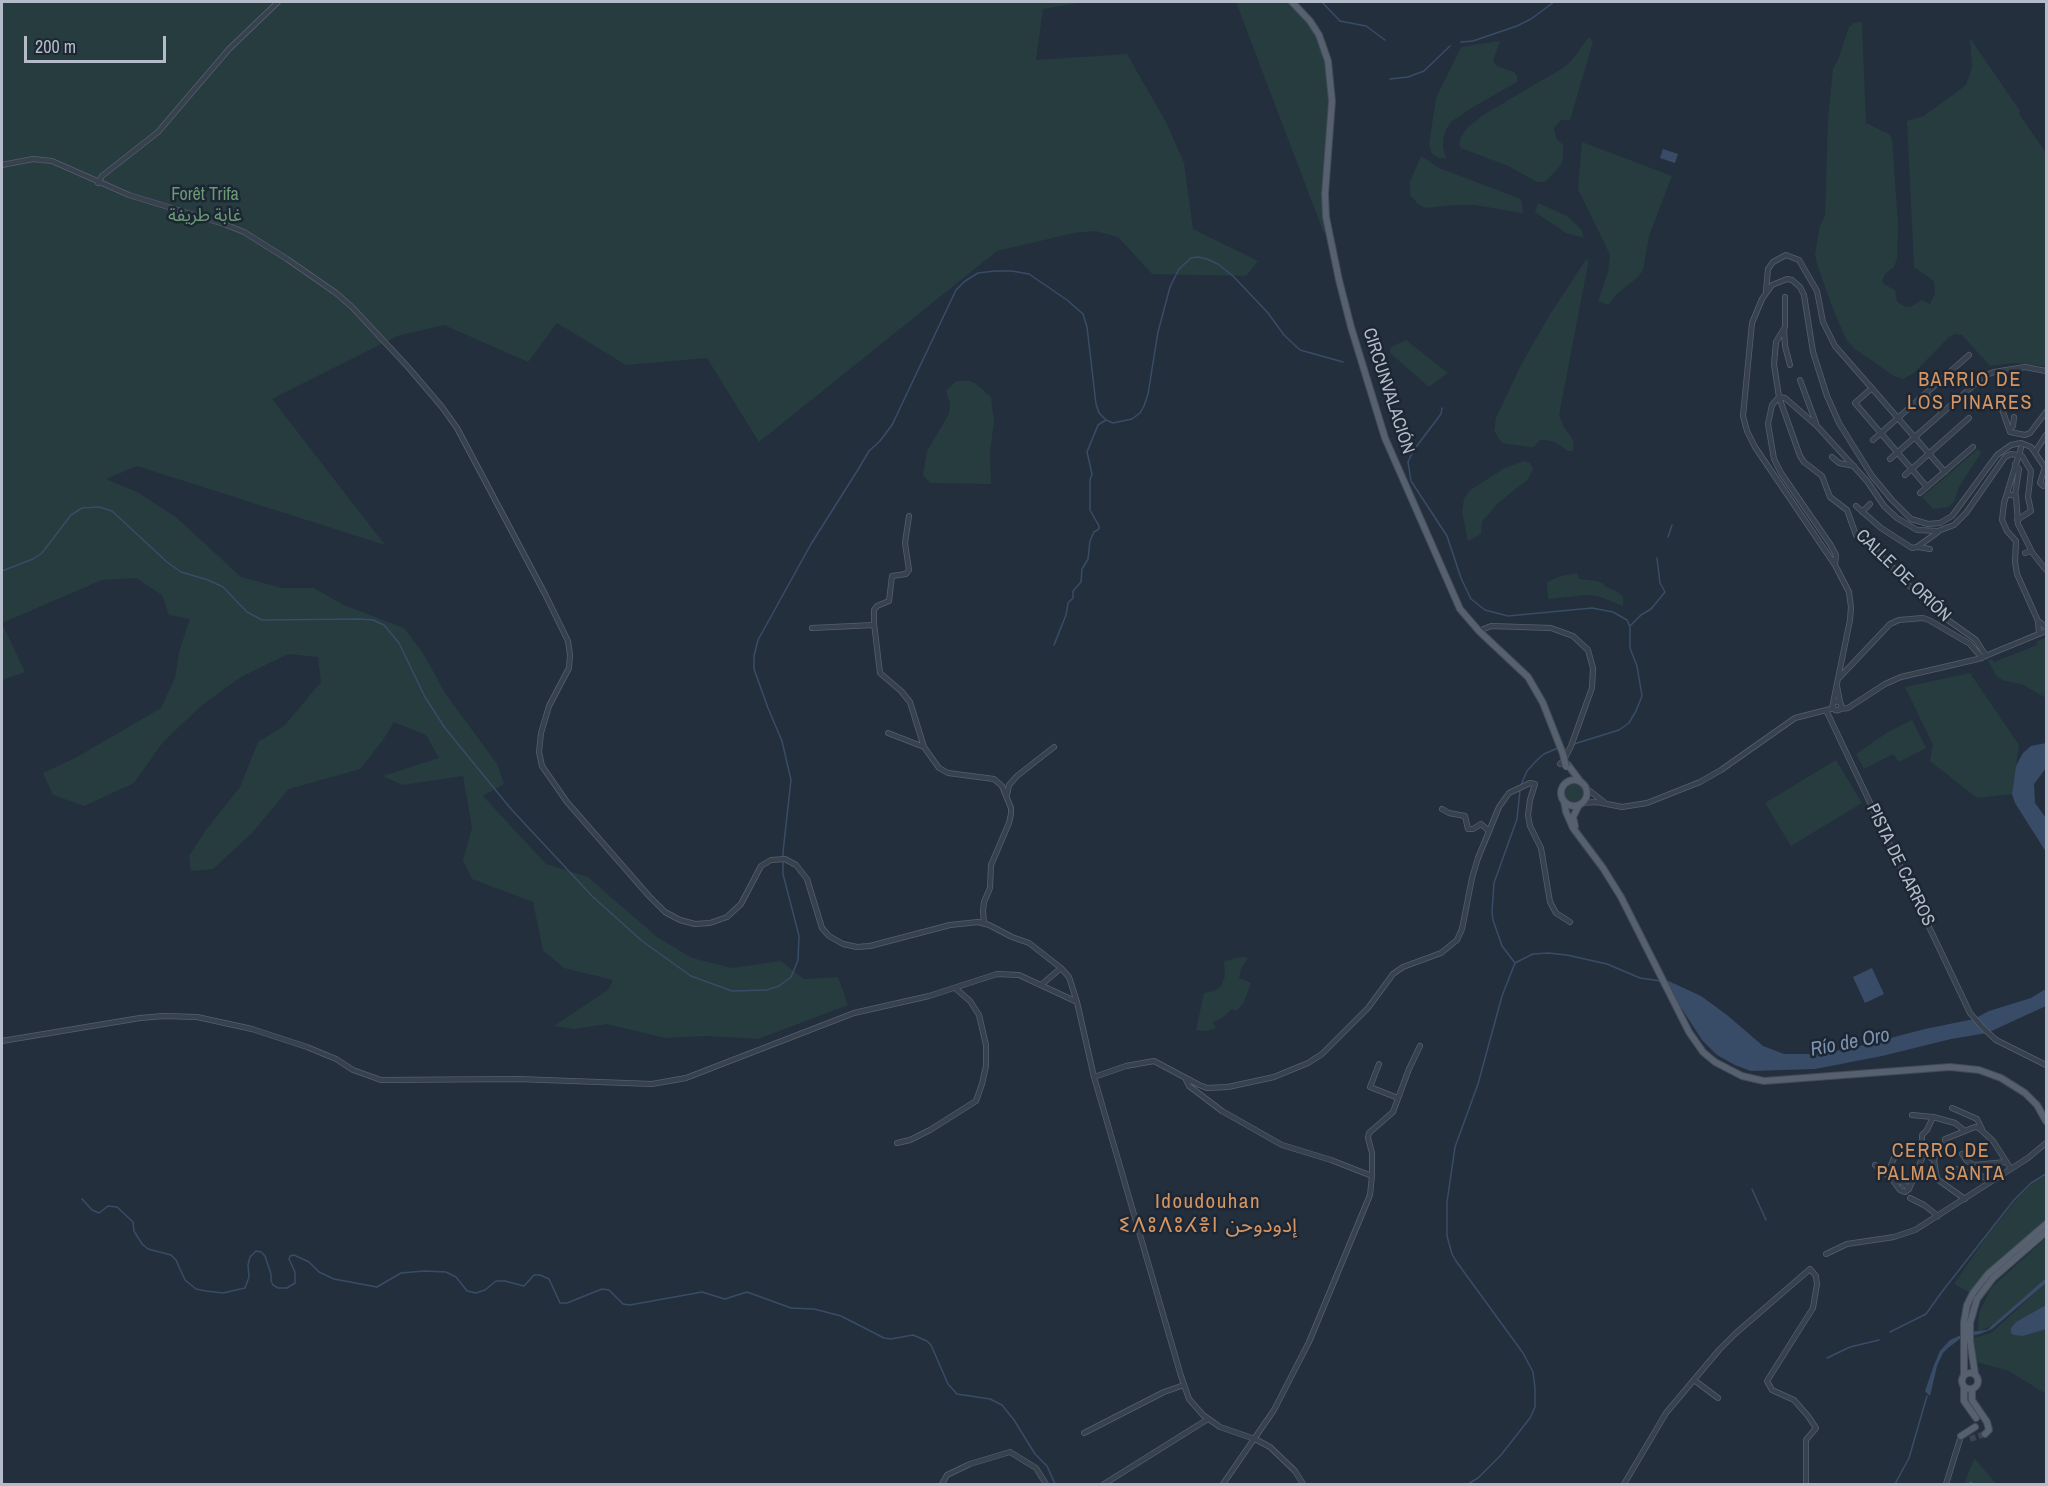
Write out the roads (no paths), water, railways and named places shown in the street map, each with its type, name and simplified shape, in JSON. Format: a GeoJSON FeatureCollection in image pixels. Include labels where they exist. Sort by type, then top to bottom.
{"type":"FeatureCollection","features":[{"type":"Feature","properties":{"kind":"main road","name":"CIRCUNVALACIÓN"},"geometry":{"type":"LineString","coordinates":[[1292,2],[1314,28],[1328,61],[1332,101],[1325,194],[1326,217],[1338,280],[1363,371],[1390,450],[1454,596],[1467,618],[1528,677],[1538,693],[1554,731],[1565,765]]}},
{"type":"Feature","properties":{"kind":"main road"},"geometry":{"type":"LineString","coordinates":[[1565,765],[1586,788],[1586,798],[1575,813],[1574,822],[1581,838]]}},
{"type":"Feature","properties":{"kind":"main road"},"geometry":{"type":"LineString","coordinates":[[1565,765],[1565,784],[1561,792],[1569,821],[1610,878],[1693,1039],[1709,1058],[1727,1070],[1747,1078],[1764,1081],[1950,1067],[1971,1068],[1991,1074],[2018,1088],[2037,1105],[2046,1121]]}},
{"type":"Feature","properties":{"kind":"main road"},"geometry":{"type":"LineString","coordinates":[[1565,784],[1574,780],[1581,782]]}},
{"type":"Feature","properties":{"kind":"main road"},"geometry":{"type":"LineString","coordinates":[[1564,801],[1572,806],[1580,804]]}},
{"type":"Feature","properties":{"kind":"main road"},"geometry":{"type":"LineString","coordinates":[[1985,1434],[1989,1430],[1964,1401],[1962,1383],[1967,1341],[1967,1305],[1981,1281],[2046,1224]]}},
{"type":"Feature","properties":{"kind":"main road"},"geometry":{"type":"LineString","coordinates":[[1967,1324],[1977,1299],[1986,1286],[2046,1232]]}},
{"type":"Feature","properties":{"kind":"main road"},"geometry":{"type":"LineString","coordinates":[[1967,1341],[1978,1382],[1972,1389],[1972,1400],[1978,1416]]}},
{"type":"Feature","properties":{"kind":"main road"},"geometry":{"type":"LineString","coordinates":[[1964,1375],[1975,1374]]}},
{"type":"Feature","properties":{"kind":"main road"},"geometry":{"type":"LineString","coordinates":[[1964,1387],[1972,1389]]}},
{"type":"Feature","properties":{"kind":"main road"},"geometry":{"type":"LineString","coordinates":[[1960,1438],[1976,1427]]}},
{"type":"Feature","properties":{"kind":"main road"},"geometry":{"type":"LineString","coordinates":[[1960,1438],[1970,1439]]}},
{"type":"Feature","properties":{"kind":"street"},"geometry":{"type":"LineString","coordinates":[[98,183],[102,176],[158,132],[229,49],[278,2]]}},
{"type":"Feature","properties":{"kind":"street"},"geometry":{"type":"LineString","coordinates":[[2,165],[45,159],[129,195],[234,228],[325,284],[352,308],[442,406],[469,450],[550,604],[570,648],[569,668],[543,722],[539,744],[542,766],[567,802],[665,912],[686,922],[703,924],[718,921],[737,909],[761,866],[771,860],[785,859],[796,865],[807,879],[818,918],[825,932],[835,940],[850,946],[870,946],[957,924],[984,923],[1029,944],[1061,968],[1069,977],[1077,1002],[1094,1077],[1189,1399],[1208,1419],[1220,1427],[1255,1439],[1279,1454],[1295,1471],[1303,1485]]}},
{"type":"Feature","properties":{"kind":"street"},"geometry":{"type":"LineString","coordinates":[[1765,294],[1770,265],[1781,256],[1791,256],[1802,264],[1817,291],[1822,318],[1838,351],[1944,472]]}},
{"type":"Feature","properties":{"kind":"street"},"geometry":{"type":"LineString","coordinates":[[1768,274],[1775,282]]}},
{"type":"Feature","properties":{"kind":"street"},"geometry":{"type":"LineString","coordinates":[[1834,706],[1851,607],[1846,583],[1755,447],[1745,425],[1743,408],[1750,331],[1765,294],[1775,282],[1791,280],[1802,291],[1812,346],[1833,411],[1857,455],[1898,508],[1916,522],[1940,523],[1956,512],[1997,455],[2006,447],[2021,443],[2031,447],[2046,468],[2045,481]]}},
{"type":"Feature","properties":{"kind":"street"},"geometry":{"type":"LineString","coordinates":[[1785,297],[1785,346],[1790,365]]}},
{"type":"Feature","properties":{"kind":"street","name":"CALLE DE ORIÓN"},"geometry":{"type":"LineString","coordinates":[[1785,327],[1776,342],[1773,357],[1779,397],[1800,456],[1822,476],[1830,497],[1847,510],[1856,535],[1872,544],[1888,564],[1900,573],[1907,584],[1932,603],[1945,618],[1976,640],[1984,657]]}},
{"type":"Feature","properties":{"kind":"street"},"geometry":{"type":"LineString","coordinates":[[1873,440],[1969,355]]}},
{"type":"Feature","properties":{"kind":"street"},"geometry":{"type":"LineString","coordinates":[[1890,459],[1979,379],[1989,374],[2025,367],[2046,371]]}},
{"type":"Feature","properties":{"kind":"street"},"geometry":{"type":"LineString","coordinates":[[1800,380],[1817,426]]}},
{"type":"Feature","properties":{"kind":"street"},"geometry":{"type":"LineString","coordinates":[[1872,388],[1855,403],[1927,487]]}},
{"type":"Feature","properties":{"kind":"street"},"geometry":{"type":"LineString","coordinates":[[1926,394],[1942,412]]}},
{"type":"Feature","properties":{"kind":"street"},"geometry":{"type":"LineString","coordinates":[[1835,565],[1836,555],[1830,544],[1773,459],[1768,424],[1772,405],[1779,397],[1785,398],[1817,426],[1867,481],[1879,501],[1897,518],[1917,530],[1938,531],[1949,528],[1963,518],[2002,460],[2009,454],[2017,454],[2024,458],[2030,468],[2031,479],[2028,497],[2031,511],[2017,520]]}},
{"type":"Feature","properties":{"kind":"street"},"geometry":{"type":"LineString","coordinates":[[1996,408],[2002,409],[2010,431],[2026,437],[2046,412]]}},
{"type":"Feature","properties":{"kind":"street"},"geometry":{"type":"LineString","coordinates":[[2010,431],[2014,424],[2014,417]]}},
{"type":"Feature","properties":{"kind":"street"},"geometry":{"type":"LineString","coordinates":[[1905,476],[1969,418]]}},
{"type":"Feature","properties":{"kind":"street"},"geometry":{"type":"LineString","coordinates":[[2035,452],[2046,435]]}},
{"type":"Feature","properties":{"kind":"street"},"geometry":{"type":"LineString","coordinates":[[1920,493],[1972,447]]}},
{"type":"Feature","properties":{"kind":"street"},"geometry":{"type":"LineString","coordinates":[[2021,448],[2017,454],[2002,520],[2007,531],[2016,540],[2017,574],[2038,621],[2039,634]]}},
{"type":"Feature","properties":{"kind":"street"},"geometry":{"type":"LineString","coordinates":[[1832,457],[1839,463],[1854,466]]}},
{"type":"Feature","properties":{"kind":"street"},"geometry":{"type":"LineString","coordinates":[[2015,464],[2019,469],[2016,495],[2017,520],[2029,552],[2046,570]]}},
{"type":"Feature","properties":{"kind":"street"},"geometry":{"type":"LineString","coordinates":[[1974,487],[1980,491]]}},
{"type":"Feature","properties":{"kind":"street"},"geometry":{"type":"LineString","coordinates":[[2007,494],[2016,495]]}},
{"type":"Feature","properties":{"kind":"street"},"geometry":{"type":"LineString","coordinates":[[1862,512],[1870,504]]}},
{"type":"Feature","properties":{"kind":"street"},"geometry":{"type":"LineString","coordinates":[[1856,506],[1881,528],[1916,550],[1930,549]]}},
{"type":"Feature","properties":{"kind":"street"},"geometry":{"type":"LineString","coordinates":[[909,516],[905,543],[909,570],[906,574],[892,576],[889,601],[877,606],[874,610],[880,673],[910,702],[924,747],[939,768],[956,775],[994,779],[1002,786],[1011,814],[1010,823],[991,865],[990,888],[984,902],[984,923]]}},
{"type":"Feature","properties":{"kind":"street"},"geometry":{"type":"LineString","coordinates":[[1916,550],[1938,531]]}},
{"type":"Feature","properties":{"kind":"street"},"geometry":{"type":"LineString","coordinates":[[1837,681],[1890,624],[1896,621],[1926,618],[1970,644],[1984,657]]}},
{"type":"Feature","properties":{"kind":"street"},"geometry":{"type":"LineString","coordinates":[[1840,705],[1852,706],[1885,684],[1901,677],[1984,657],[2039,634],[2046,629],[2038,621]]}},
{"type":"Feature","properties":{"kind":"street"},"geometry":{"type":"LineString","coordinates":[[812,628],[874,626]]}},
{"type":"Feature","properties":{"kind":"street"},"geometry":{"type":"LineString","coordinates":[[1479,631],[1491,626],[1541,626],[1562,630],[1581,643],[1592,660],[1591,691],[1564,760],[1565,765]]}},
{"type":"Feature","properties":{"kind":"street"},"geometry":{"type":"LineString","coordinates":[[1961,629],[1970,640],[1970,644]]}},
{"type":"Feature","properties":{"kind":"street"},"geometry":{"type":"LineString","coordinates":[[1834,706],[1836,710],[1840,705],[1837,681]]}},
{"type":"Feature","properties":{"kind":"street"},"geometry":{"type":"LineString","coordinates":[[1580,804],[1606,803],[1622,807],[1639,806],[1679,791],[1721,770],[1795,718],[1834,706]]}},
{"type":"Feature","properties":{"kind":"street","name":"PISTA DE CARROS"},"geometry":{"type":"LineString","coordinates":[[1827,710],[1974,1019],[1987,1033],[2006,1046],[2046,1065]]}},
{"type":"Feature","properties":{"kind":"street"},"geometry":{"type":"LineString","coordinates":[[888,733],[924,747]]}},
{"type":"Feature","properties":{"kind":"street"},"geometry":{"type":"LineString","coordinates":[[1006,797],[1012,781],[1054,747]]}},
{"type":"Feature","properties":{"kind":"street"},"geometry":{"type":"LineString","coordinates":[[1094,1077],[1126,1066],[1154,1062],[1165,1066],[1186,1080],[1207,1088],[1246,1084],[1274,1077],[1308,1063],[1322,1054],[1368,1008],[1393,974],[1442,953],[1456,940],[1461,929],[1472,878],[1503,799],[1525,784],[1533,782],[1535,784],[1528,815],[1533,834],[1541,848],[1550,902],[1556,913],[1570,922]]}},
{"type":"Feature","properties":{"kind":"street"},"geometry":{"type":"LineString","coordinates":[[1586,788],[1606,803]]}},
{"type":"Feature","properties":{"kind":"street"},"geometry":{"type":"LineString","coordinates":[[1442,809],[1465,816],[1468,829],[1473,829],[1480,824],[1489,831]]}},
{"type":"Feature","properties":{"kind":"street"},"geometry":{"type":"LineString","coordinates":[[1041,985],[1061,968]]}},
{"type":"Feature","properties":{"kind":"street"},"geometry":{"type":"LineString","coordinates":[[2,1041],[148,1017],[197,1017],[252,1029],[307,1047],[336,1059],[353,1070],[381,1080],[518,1079],[663,1084],[686,1078],[854,1013],[955,988],[989,976],[1019,975],[1077,1002]]}},
{"type":"Feature","properties":{"kind":"street"},"geometry":{"type":"LineString","coordinates":[[897,1143],[910,1140],[936,1127],[976,1101],[986,1066],[986,1045],[980,1016],[970,1001],[955,988]]}},
{"type":"Feature","properties":{"kind":"street"},"geometry":{"type":"LineString","coordinates":[[1223,1485],[1274,1410],[1319,1320],[1370,1196],[1372,1176],[1369,1133],[1390,1116],[1408,1069],[1420,1046]]}},
{"type":"Feature","properties":{"kind":"street"},"geometry":{"type":"LineString","coordinates":[[1379,1064],[1370,1087],[1398,1098]]}},
{"type":"Feature","properties":{"kind":"street"},"geometry":{"type":"LineString","coordinates":[[1186,1080],[1189,1086],[1222,1111],[1282,1146],[1331,1160],[1372,1176]]}},
{"type":"Feature","properties":{"kind":"street"},"geometry":{"type":"LineString","coordinates":[[1952,1108],[1980,1122],[1982,1129],[1993,1141],[2011,1169]]}},
{"type":"Feature","properties":{"kind":"street"},"geometry":{"type":"LineString","coordinates":[[1912,1115],[1933,1117],[1959,1124],[1965,1131]]}},
{"type":"Feature","properties":{"kind":"street"},"geometry":{"type":"LineString","coordinates":[[1922,1139],[1933,1117]]}},
{"type":"Feature","properties":{"kind":"street"},"geometry":{"type":"LineString","coordinates":[[1965,1199],[1939,1182],[1934,1160],[1937,1153],[1944,1150],[1945,1139],[1975,1128],[1982,1129]]}},
{"type":"Feature","properties":{"kind":"street"},"geometry":{"type":"LineString","coordinates":[[1826,1254],[1847,1244],[1903,1235],[1915,1230],[2039,1151],[2046,1143]]}},
{"type":"Feature","properties":{"kind":"street"},"geometry":{"type":"LineString","coordinates":[[1962,1154],[1974,1165],[2006,1162]]}},
{"type":"Feature","properties":{"kind":"street"},"geometry":{"type":"LineString","coordinates":[[1875,1165],[1892,1179],[1902,1192],[1909,1189],[1923,1156],[1926,1155],[1934,1160]]}},
{"type":"Feature","properties":{"kind":"street"},"geometry":{"type":"LineString","coordinates":[[1887,1175],[1894,1158]]}},
{"type":"Feature","properties":{"kind":"street"},"geometry":{"type":"LineString","coordinates":[[1956,1169],[1994,1180]]}},
{"type":"Feature","properties":{"kind":"street"},"geometry":{"type":"LineString","coordinates":[[1910,1198],[1938,1216]]}},
{"type":"Feature","properties":{"kind":"street"},"geometry":{"type":"LineString","coordinates":[[1624,1485],[1665,1413],[1736,1333],[1809,1269],[1816,1276],[1817,1284],[1812,1308],[1767,1381],[1772,1390],[1794,1400],[1816,1428],[1806,1440],[1806,1485]]}},
{"type":"Feature","properties":{"kind":"street"},"geometry":{"type":"LineString","coordinates":[[1694,1380],[1718,1398]]}},
{"type":"Feature","properties":{"kind":"street"},"geometry":{"type":"LineString","coordinates":[[1084,1432],[1164,1392],[1184,1385]]}},
{"type":"Feature","properties":{"kind":"street"},"geometry":{"type":"LineString","coordinates":[[1104,1484],[1208,1419]]}},
{"type":"Feature","properties":{"kind":"street"},"geometry":{"type":"LineString","coordinates":[[1946,1485],[1960,1438]]}},
{"type":"Feature","properties":{"kind":"street"},"geometry":{"type":"LineString","coordinates":[[942,1485],[947,1475],[970,1464],[1010,1452],[1036,1468],[1046,1485]]}},
{"type":"Feature","properties":{"kind":"water"},"geometry":{"type":"Polygon","coordinates":[[[1663,149],[1678,154],[1675,163],[1660,158],[1663,149]]]}},
{"type":"Feature","properties":{"kind":"water"},"geometry":{"type":"Polygon","coordinates":[[[2046,743],[2046,768],[2034,784],[2035,803],[2046,818],[2046,852],[2015,803],[2012,794],[2016,766],[2023,753],[2031,746],[2046,743]]]}},
{"type":"Feature","properties":{"kind":"water"},"geometry":{"type":"Polygon","coordinates":[[[1872,968],[1884,994],[1865,1003],[1853,977],[1872,968]]]}},
{"type":"Feature","properties":{"kind":"water","name":"Río de Oro"},"geometry":{"type":"Polygon","coordinates":[[[1662,978],[1701,996],[1763,1046],[1784,1054],[1813,1054],[1848,1049],[1974,1019],[1989,1011],[2031,998],[2046,989],[2046,1006],[1987,1033],[1815,1069],[1751,1071],[1717,1055],[1702,1040],[1662,978]]]}},
{"type":"Feature","properties":{"kind":"water"},"geometry":{"type":"Polygon","coordinates":[[[2046,1278],[2046,1283],[1992,1329],[1961,1338],[1948,1348],[1937,1366],[1930,1396],[1925,1391],[1940,1351],[1950,1340],[1968,1332],[1987,1330],[2046,1278]]]}},
{"type":"Feature","properties":{"kind":"water"},"geometry":{"type":"Polygon","coordinates":[[[2046,1305],[2046,1329],[2023,1336],[2011,1333],[2011,1328],[2016,1322],[2046,1305]]]}},
{"type":"Feature","properties":{"kind":"waterway"},"geometry":{"type":"LineString","coordinates":[[1322,2],[1340,21],[1366,26],[1385,40]]}},
{"type":"Feature","properties":{"kind":"waterway"},"geometry":{"type":"LineString","coordinates":[[1461,42],[1473,41],[1517,26],[1554,2]]}},
{"type":"Feature","properties":{"kind":"waterway"},"geometry":{"type":"LineString","coordinates":[[1390,79],[1408,77],[1424,71],[1450,46]]}},
{"type":"Feature","properties":{"kind":"waterway"},"geometry":{"type":"LineString","coordinates":[[2,571],[42,553],[71,515],[82,508],[99,507],[112,511],[181,572],[223,587],[247,612],[262,620],[359,619],[373,620],[384,625],[399,643],[425,697],[445,728],[511,809],[592,896],[642,941],[691,976],[732,991],[767,990],[779,986],[791,977],[798,960],[799,936],[783,874],[783,852],[791,780],[782,741],[754,669],[758,640],[811,544],[869,451],[892,425],[956,290],[978,273],[1012,271],[1029,274],[1067,300],[1083,314],[1087,327],[1096,404],[1099,413],[1113,423],[1132,419],[1140,413],[1144,406],[1158,332],[1170,287],[1179,269],[1191,258],[1207,259],[1218,264],[1233,276],[1300,350],[1343,362]]}},
{"type":"Feature","properties":{"kind":"waterway"},"geometry":{"type":"LineString","coordinates":[[1442,408],[1441,414],[1413,451],[1408,462],[1411,481],[1447,536],[1461,578],[1471,599],[1485,610],[1508,616],[1592,608],[1613,612],[1627,620],[1630,627],[1630,648],[1637,666],[1642,696],[1636,711],[1629,723],[1619,730],[1574,744]]}},
{"type":"Feature","properties":{"kind":"waterway"},"geometry":{"type":"LineString","coordinates":[[1054,645],[1066,615],[1068,603],[1073,598],[1073,591],[1081,582],[1082,569],[1088,559],[1090,541],[1094,532],[1099,529],[1090,510],[1092,474],[1087,452],[1098,425],[1106,420]]}},
{"type":"Feature","properties":{"kind":"waterway"},"geometry":{"type":"LineString","coordinates":[[1668,537],[1672,525]]}},
{"type":"Feature","properties":{"kind":"waterway"},"geometry":{"type":"LineString","coordinates":[[1630,626],[1651,609],[1665,592],[1660,583],[1657,558]]}},
{"type":"Feature","properties":{"kind":"waterway"},"geometry":{"type":"LineString","coordinates":[[1521,785],[1527,771],[1537,760],[1558,748]]}},
{"type":"Feature","properties":{"kind":"waterway"},"geometry":{"type":"LineString","coordinates":[[1515,963],[1502,946],[1492,912],[1494,883],[1517,819],[1520,790]]}},
{"type":"Feature","properties":{"kind":"waterway"},"geometry":{"type":"LineString","coordinates":[[1468,1484],[1478,1478],[1501,1455],[1530,1418],[1535,1407],[1533,1372],[1523,1353],[1456,1261],[1447,1236],[1447,1202],[1455,1147],[1478,1084],[1502,996],[1515,963],[1533,954],[1567,955],[1607,964],[1640,978],[1661,981]]}},
{"type":"Feature","properties":{"kind":"waterway"},"geometry":{"type":"LineString","coordinates":[[1890,1332],[1926,1314],[2014,1200],[2031,1183],[2046,1174]]}},
{"type":"Feature","properties":{"kind":"waterway"},"geometry":{"type":"LineString","coordinates":[[1752,1189],[1766,1220]]}},
{"type":"Feature","properties":{"kind":"waterway"},"geometry":{"type":"LineString","coordinates":[[82,1199],[92,1210],[99,1213],[108,1206],[117,1207],[133,1222],[134,1231],[142,1244],[148,1249],[171,1255],[176,1260],[185,1280],[196,1289],[206,1291],[223,1293],[245,1288],[249,1277],[250,1257],[256,1251],[265,1256],[271,1281],[278,1288],[287,1288],[295,1283],[295,1272],[289,1259],[294,1255],[334,1279],[377,1287],[401,1273],[446,1272],[456,1277],[467,1291],[476,1293],[485,1290],[496,1281],[524,1286],[534,1275],[540,1275],[549,1279],[560,1303],[567,1303],[602,1289],[609,1290],[623,1304],[630,1305],[702,1292],[725,1299],[747,1292],[791,1308],[814,1309],[841,1316],[884,1338],[913,1335],[931,1345],[948,1384],[957,1394],[990,1399],[1002,1405],[1035,1454],[1047,1466],[1055,1484]]}},
{"type":"Feature","properties":{"kind":"waterway"},"geometry":{"type":"LineString","coordinates":[[1827,1358],[1850,1347],[1879,1340]]}},
{"type":"Feature","properties":{"kind":"waterway"},"geometry":{"type":"LineString","coordinates":[[1895,1484],[1909,1458],[1927,1396]]}},
{"type":"Feature","properties":{"kind":"waterway"},"geometry":{"type":"LineString","coordinates":[[1970,1482],[1974,1484]]}},
{"type":"Feature","properties":{"kind":"tunnel"},"geometry":{"type":"LineString","coordinates":[[1970,1439],[1985,1434]]}},
{"type":"Feature","properties":{"kind":"district","name":"BARRIO DE LOS PINARES"},"geometry":{"type":"Point","coordinates":[1970,392]}},
{"type":"Feature","properties":{"kind":"district","name":"CERRO DE PALMA SANTA"},"geometry":{"type":"Point","coordinates":[1941,1164]}},
{"type":"Feature","properties":{"kind":"district","name":"Idoudouhan ⵉⴷⵓⴷⵓⵃⴻⵏ إدودوحن"},"geometry":{"type":"Point","coordinates":[1208,1214]}},
{"type":"Feature","properties":{"kind":"park label","name":"Forêt Trifa غابة طريفة"},"geometry":{"type":"Point","coordinates":[205,205]}}]}
